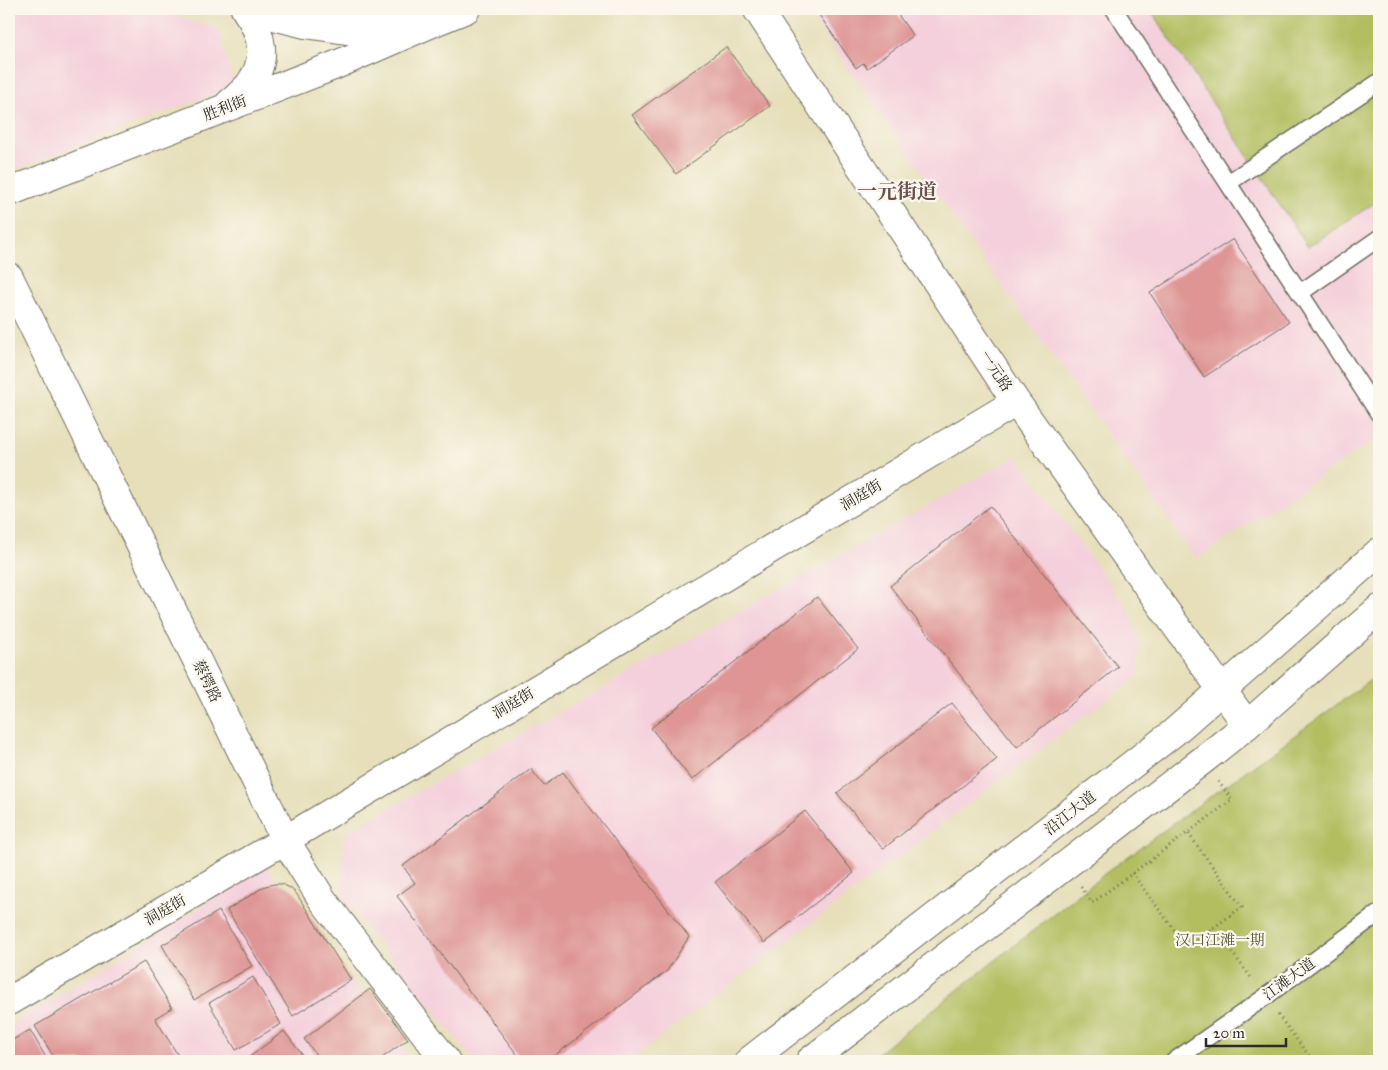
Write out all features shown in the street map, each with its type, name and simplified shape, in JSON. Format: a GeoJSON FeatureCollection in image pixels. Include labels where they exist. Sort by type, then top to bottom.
{"type":"FeatureCollection","features":[{"type":"Feature","properties":{"kind":"main road"},"geometry":{"type":"LineString","coordinates":[[245,9],[305,24],[378,21]]}},
{"type":"Feature","properties":{"kind":"main road"},"geometry":{"type":"LineString","coordinates":[[226,107],[250,84],[257,68],[262,45],[254,21],[245,9]]}},
{"type":"Feature","properties":{"kind":"main road","name":"胜利街"},"geometry":{"type":"LineString","coordinates":[[318,9],[362,13],[378,21],[439,20]]}},
{"type":"Feature","properties":{"kind":"main road","name":"胜利街"},"geometry":{"type":"LineString","coordinates":[[9,192],[336,64],[466,9]]}},
{"type":"Feature","properties":{"kind":"main road","name":"一元路"},"geometry":{"type":"LineString","coordinates":[[756,9],[1016,402],[1247,725]]}},
{"type":"Feature","properties":{"kind":"main road","name":"蔡锷路"},"geometry":{"type":"LineString","coordinates":[[9,277],[285,840],[322,899],[446,1061]]}},
{"type":"Feature","properties":{"kind":"main road","name":"洞庭街"},"geometry":{"type":"LineString","coordinates":[[9,1001],[285,840],[1016,402]]}},
{"type":"Feature","properties":{"kind":"main road","name":"沿江大道"},"geometry":{"type":"LineString","coordinates":[[749,1061],[1173,733],[1379,552]]}},
{"type":"Feature","properties":{"kind":"main road"},"geometry":{"type":"LineString","coordinates":[[810,1061],[1247,725],[1379,609]]}},
{"type":"Feature","properties":{"kind":"lane"},"geometry":{"type":"LineString","coordinates":[[1114,9],[1379,414]]}},
{"type":"Feature","properties":{"kind":"lane"},"geometry":{"type":"LineString","coordinates":[[1228,183],[1379,82]]}},
{"type":"Feature","properties":{"kind":"lane"},"geometry":{"type":"LineString","coordinates":[[1300,293],[1379,238]]}},
{"type":"Feature","properties":{"kind":"lane","name":"江滩大道"},"geometry":{"type":"LineString","coordinates":[[1174,1061],[1379,913]]}},
{"type":"Feature","properties":{"kind":"path"},"geometry":{"type":"LineString","coordinates":[[1092,903],[1232,800]]}},
{"type":"Feature","properties":{"kind":"path"},"geometry":{"type":"LineString","coordinates":[[1132,873],[1187,947],[1242,907],[1188,832]]}},
{"type":"Feature","properties":{"kind":"shaded area"},"geometry":{"type":"Polygon","coordinates":[[[9,9],[150,9],[219,29],[234,86],[9,172],[9,9]]]}},
{"type":"Feature","properties":{"kind":"shaded area"},"geometry":{"type":"Polygon","coordinates":[[[806,9],[1379,9],[1379,437],[1196,559],[806,9]]]}},
{"type":"Feature","properties":{"kind":"shaded area"},"geometry":{"type":"Polygon","coordinates":[[[1017,456],[1130,612],[1139,641],[1139,675],[629,1061],[475,1061],[341,896],[345,833],[1017,456]]]}},
{"type":"Feature","properties":{"kind":"shaded area"},"geometry":{"type":"Polygon","coordinates":[[[266,866],[411,1061],[9,1061],[9,1027],[266,866]]]}},
{"type":"Feature","properties":{"kind":"green space"},"geometry":{"type":"Polygon","coordinates":[[[1150,9],[1379,9],[1379,200],[1308,247],[1150,9]]]}},
{"type":"Feature","properties":{"kind":"green space","name":"汉口江滩一期"},"geometry":{"type":"Polygon","coordinates":[[[1379,674],[1379,1061],[868,1061],[1111,869],[1379,674]]]}},
{"type":"Feature","properties":{"kind":"building"},"geometry":{"type":"Polygon","coordinates":[[[815,9],[894,9],[913,36],[867,68],[863,63],[856,68],[815,9]]]}},
{"type":"Feature","properties":{"kind":"building"},"geometry":{"type":"Polygon","coordinates":[[[726,47],[770,106],[676,174],[632,115],[726,47]]]}},
{"type":"Feature","properties":{"kind":"building"},"geometry":{"type":"Polygon","coordinates":[[[1233,239],[1289,322],[1204,377],[1150,293],[1233,239]]]}},
{"type":"Feature","properties":{"kind":"building"},"geometry":{"type":"Polygon","coordinates":[[[990,506],[1118,667],[1017,747],[890,586],[990,506]]]}},
{"type":"Feature","properties":{"kind":"building"},"geometry":{"type":"Polygon","coordinates":[[[817,597],[858,649],[692,780],[651,728],[817,597]]]}},
{"type":"Feature","properties":{"kind":"building"},"geometry":{"type":"Polygon","coordinates":[[[952,703],[997,759],[883,849],[837,793],[952,703]]]}},
{"type":"Feature","properties":{"kind":"building"},"geometry":{"type":"Polygon","coordinates":[[[531,769],[544,786],[563,772],[689,937],[667,971],[554,1056],[522,1061],[397,896],[415,883],[403,866],[531,769]]]}},
{"type":"Feature","properties":{"kind":"building"},"geometry":{"type":"Polygon","coordinates":[[[805,811],[854,873],[764,943],[715,882],[805,811]]]}},
{"type":"Feature","properties":{"kind":"building"},"geometry":{"type":"Polygon","coordinates":[[[282,884],[296,893],[351,980],[293,1016],[227,910],[265,886],[282,884]]]}},
{"type":"Feature","properties":{"kind":"building"},"geometry":{"type":"Polygon","coordinates":[[[219,911],[252,966],[194,1000],[162,945],[219,911]]]}},
{"type":"Feature","properties":{"kind":"building"},"geometry":{"type":"Polygon","coordinates":[[[144,962],[172,1008],[155,1018],[179,1057],[172,1061],[56,1061],[35,1026],[144,962]]]}},
{"type":"Feature","properties":{"kind":"building"},"geometry":{"type":"Polygon","coordinates":[[[253,977],[281,1024],[236,1050],[209,1003],[253,977]]]}},
{"type":"Feature","properties":{"kind":"building"},"geometry":{"type":"Polygon","coordinates":[[[370,989],[408,1039],[378,1061],[321,1061],[304,1039],[370,989]]]}},
{"type":"Feature","properties":{"kind":"building"},"geometry":{"type":"Polygon","coordinates":[[[30,1030],[48,1061],[9,1061],[9,1042],[30,1030]]]}},
{"type":"Feature","properties":{"kind":"building"},"geometry":{"type":"Polygon","coordinates":[[[284,1031],[307,1061],[244,1061],[284,1031]]]}},
{"type":"Feature","properties":{"kind":"building"},"geometry":{"type":"Polygon","coordinates":[[[415,1055],[419,1061],[406,1061],[415,1055]]]}},
{"type":"Feature","properties":{"kind":"district","name":"一元街道"},"geometry":{"type":"Point","coordinates":[897,191]}}]}
